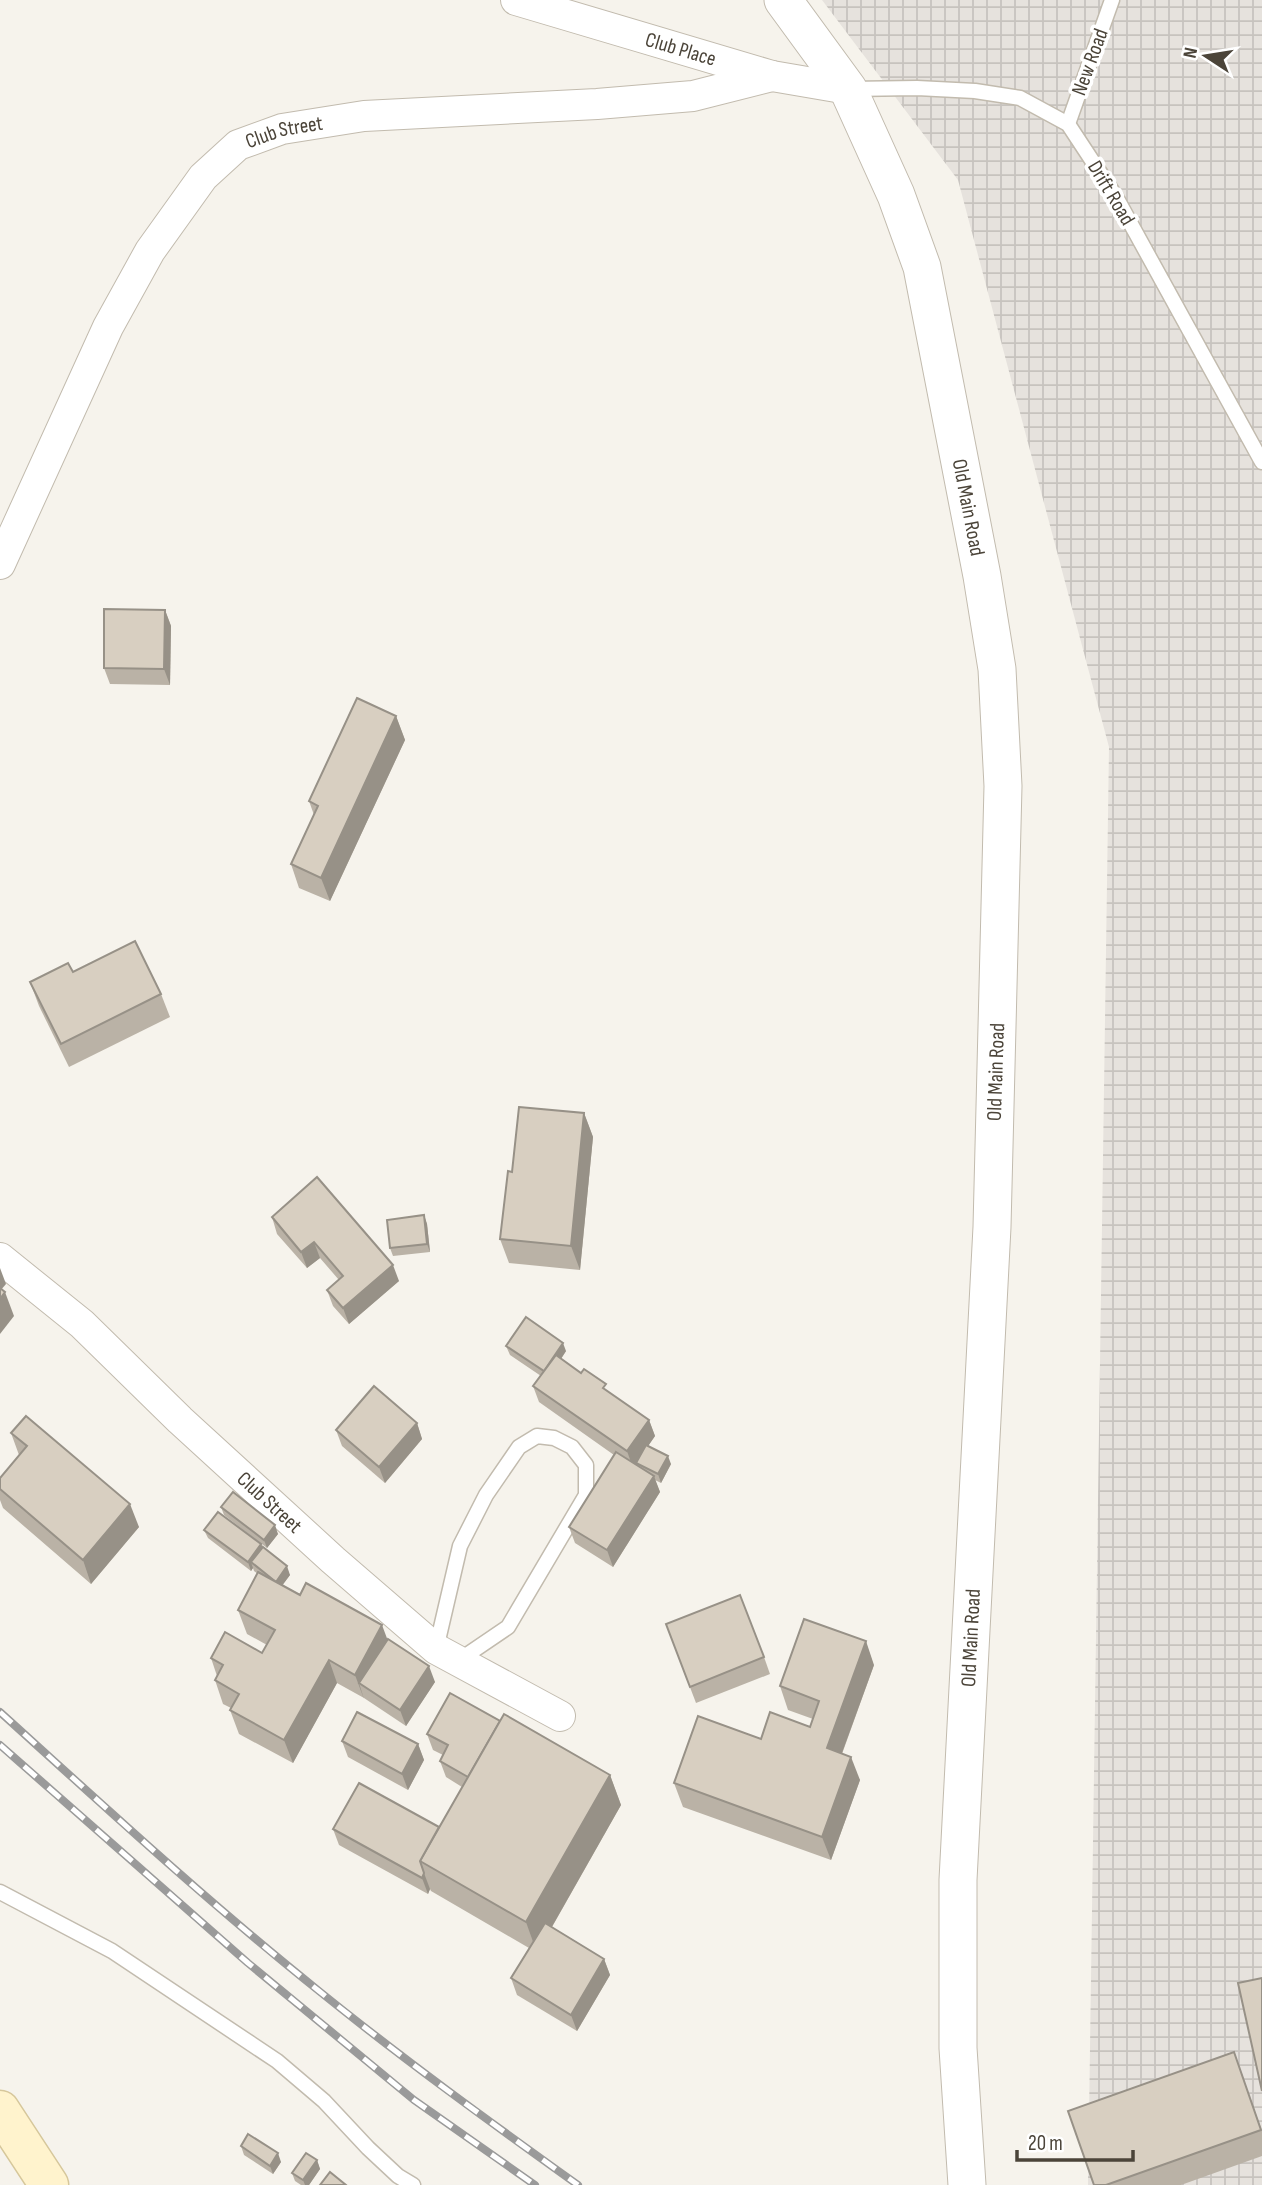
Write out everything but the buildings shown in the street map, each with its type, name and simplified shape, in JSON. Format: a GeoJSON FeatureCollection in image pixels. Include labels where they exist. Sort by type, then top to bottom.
{"type":"FeatureCollection","features":[{"type":"Feature","properties":{"kind":"main road"},"geometry":{"type":"LineString","coordinates":[[0,2110],[49,2185]]}},
{"type":"Feature","properties":{"kind":"street","name":"Club Place"},"geometry":{"type":"LineString","coordinates":[[516,0],[772,76],[848,89]]}},
{"type":"Feature","properties":{"kind":"street","name":"Old Main Road"},"geometry":{"type":"LineString","coordinates":[[783,0],[848,89],[896,195],[922,267],[980,563],[997,668],[1003,786],[992,1227],[958,1880],[958,2048],[967,2185]]}},
{"type":"Feature","properties":{"kind":"street","name":"Club Street"},"geometry":{"type":"LineString","coordinates":[[0,564],[108,327],[150,251],[203,177],[238,145],[282,129],[364,116],[693,96],[772,76]]}},
{"type":"Feature","properties":{"kind":"street","name":"Club Street"},"geometry":{"type":"LineString","coordinates":[[0,1258],[82,1324],[333,1560],[447,1655],[560,1716]]}},
{"type":"Feature","properties":{"kind":"lane","name":"New Road"},"geometry":{"type":"LineString","coordinates":[[1068,124],[1112,0]]}},
{"type":"Feature","properties":{"kind":"lane","name":"Drift Road"},"geometry":{"type":"LineString","coordinates":[[848,89],[975,91],[1020,98],[1068,124],[1116,197],[1262,462]]}},
{"type":"Feature","properties":{"kind":"lane"},"geometry":{"type":"LineString","coordinates":[[537,1436],[554,1438],[572,1447],[586,1465],[586,1495],[508,1627],[447,1655],[460,1546],[486,1495],[519,1447],[537,1436]]}},
{"type":"Feature","properties":{"kind":"lane"},"geometry":{"type":"LineString","coordinates":[[0,1892],[112,1951],[277,2061],[324,2101],[398,2176],[413,2185]]}},
{"type":"Feature","properties":{"kind":"shaded area"},"geometry":{"type":"Polygon","coordinates":[[[822,0],[1262,0],[1262,2185],[1088,2185],[1109,747],[958,180],[822,0]]]}},
{"type":"Feature","properties":{"kind":"railway"},"geometry":{"type":"LineString","coordinates":[[0,1712],[278,1958],[415,2066],[578,2185]]}},
{"type":"Feature","properties":{"kind":"railway"},"geometry":{"type":"LineString","coordinates":[[0,1745],[248,1963],[414,2100],[535,2185]]}}]}
